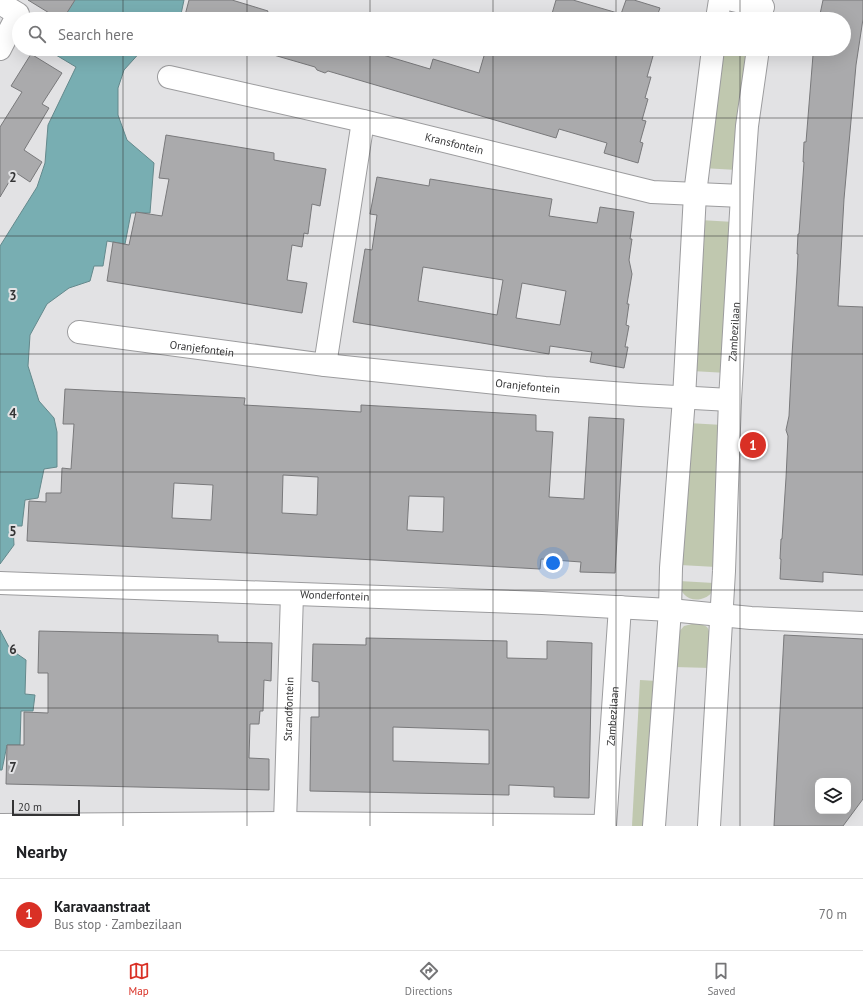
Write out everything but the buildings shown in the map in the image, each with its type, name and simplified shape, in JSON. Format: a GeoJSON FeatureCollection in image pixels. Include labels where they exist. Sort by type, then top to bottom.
{"type":"FeatureCollection","features":[{"type":"Feature","properties":{"kind":"street"},"geometry":{"type":"LineString","coordinates":[[718,12],[720,0]]}},
{"type":"Feature","properties":{"kind":"street"},"geometry":{"type":"LineString","coordinates":[[733,0],[763,9]]}},
{"type":"Feature","properties":{"kind":"street"},"geometry":{"type":"LineString","coordinates":[[0,3],[15,12]]}},
{"type":"Feature","properties":{"kind":"street"},"geometry":{"type":"LineString","coordinates":[[0,49],[12,26]]}},
{"type":"Feature","properties":{"kind":"street"},"geometry":{"type":"LineString","coordinates":[[654,826],[684,398],[695,194],[712,56]]}},
{"type":"Feature","properties":{"kind":"street","name":"Zambezilaan"},"geometry":{"type":"LineString","coordinates":[[710,826],[724,571],[730,400],[742,196],[747,126],[757,56]]}},
{"type":"Feature","properties":{"kind":"street","name":"Kransfontein"},"geometry":{"type":"LineString","coordinates":[[169,77],[363,121],[652,192],[742,196]]}},
{"type":"Feature","properties":{"kind":"street"},"geometry":{"type":"LineString","coordinates":[[325,365],[363,121]]}},
{"type":"Feature","properties":{"kind":"street","name":"Oranjefontein"},"geometry":{"type":"LineString","coordinates":[[79,332],[325,365],[545,388],[730,400]]}},
{"type":"Feature","properties":{"kind":"street","name":"Wonderfontein"},"geometry":{"type":"LineString","coordinates":[[0,583],[535,602],[670,610]]}},
{"type":"Feature","properties":{"kind":"street","name":"Strandfontein"},"geometry":{"type":"LineString","coordinates":[[285,823],[292,594]]}},
{"type":"Feature","properties":{"kind":"street","name":"Zambezilaan"},"geometry":{"type":"LineString","coordinates":[[605,826],[620,608]]}},
{"type":"Feature","properties":{"kind":"street"},"geometry":{"type":"LineString","coordinates":[[670,610],[751,618],[863,623]]}},
{"type":"Feature","properties":{"kind":"street"},"geometry":{"type":"LineString","coordinates":[[0,825],[285,823],[605,826]]}},
{"type":"Feature","properties":{"kind":"green space"},"geometry":{"type":"Polygon","coordinates":[[[716,56],[750,56],[737,170],[702,168],[716,56]]]}},
{"type":"Feature","properties":{"kind":"green space"},"geometry":{"type":"Polygon","coordinates":[[[700,220],[734,222],[727,373],[692,371],[700,220]]]}},
{"type":"Feature","properties":{"kind":"green space"},"geometry":{"type":"Polygon","coordinates":[[[688,423],[723,425],[716,567],[680,565],[688,423]]]}},
{"type":"Feature","properties":{"kind":"green space"},"geometry":{"type":"Polygon","coordinates":[[[679,581],[714,584],[710,595],[697,600],[689,598],[683,593],[679,585],[679,581]]]}},
{"type":"Feature","properties":{"kind":"green space"},"geometry":{"type":"Polygon","coordinates":[[[692,624],[704,625],[709,630],[711,668],[674,667],[678,633],[684,626],[692,624]]]}},
{"type":"Feature","properties":{"kind":"green space"},"geometry":{"type":"Polygon","coordinates":[[[640,680],[657,681],[645,826],[632,826],[640,680]]]}},
{"type":"Feature","properties":{"kind":"water"},"geometry":{"type":"Polygon","coordinates":[[[74,0],[184,0],[181,12],[66,12],[74,0]]]}},
{"type":"Feature","properties":{"kind":"water"},"geometry":{"type":"Polygon","coordinates":[[[58,56],[137,56],[124,70],[118,88],[118,115],[127,140],[154,163],[150,213],[131,213],[125,244],[107,241],[103,266],[94,266],[90,281],[69,288],[47,304],[30,335],[28,366],[39,401],[54,418],[57,432],[57,467],[44,469],[38,498],[25,500],[22,526],[13,526],[14,545],[0,564],[0,246],[37,187],[45,163],[48,125],[76,67],[58,56]]]}},
{"type":"Feature","properties":{"kind":"water"},"geometry":{"type":"Polygon","coordinates":[[[0,630],[10,649],[26,660],[25,694],[35,695],[33,711],[21,711],[20,745],[7,745],[2,770],[0,770],[0,630]]]}},
{"type":"Feature","properties":{"kind":"place","name":"Karavaanstraat"},"geometry":{"type":"Point","coordinates":[753,445]}}]}
